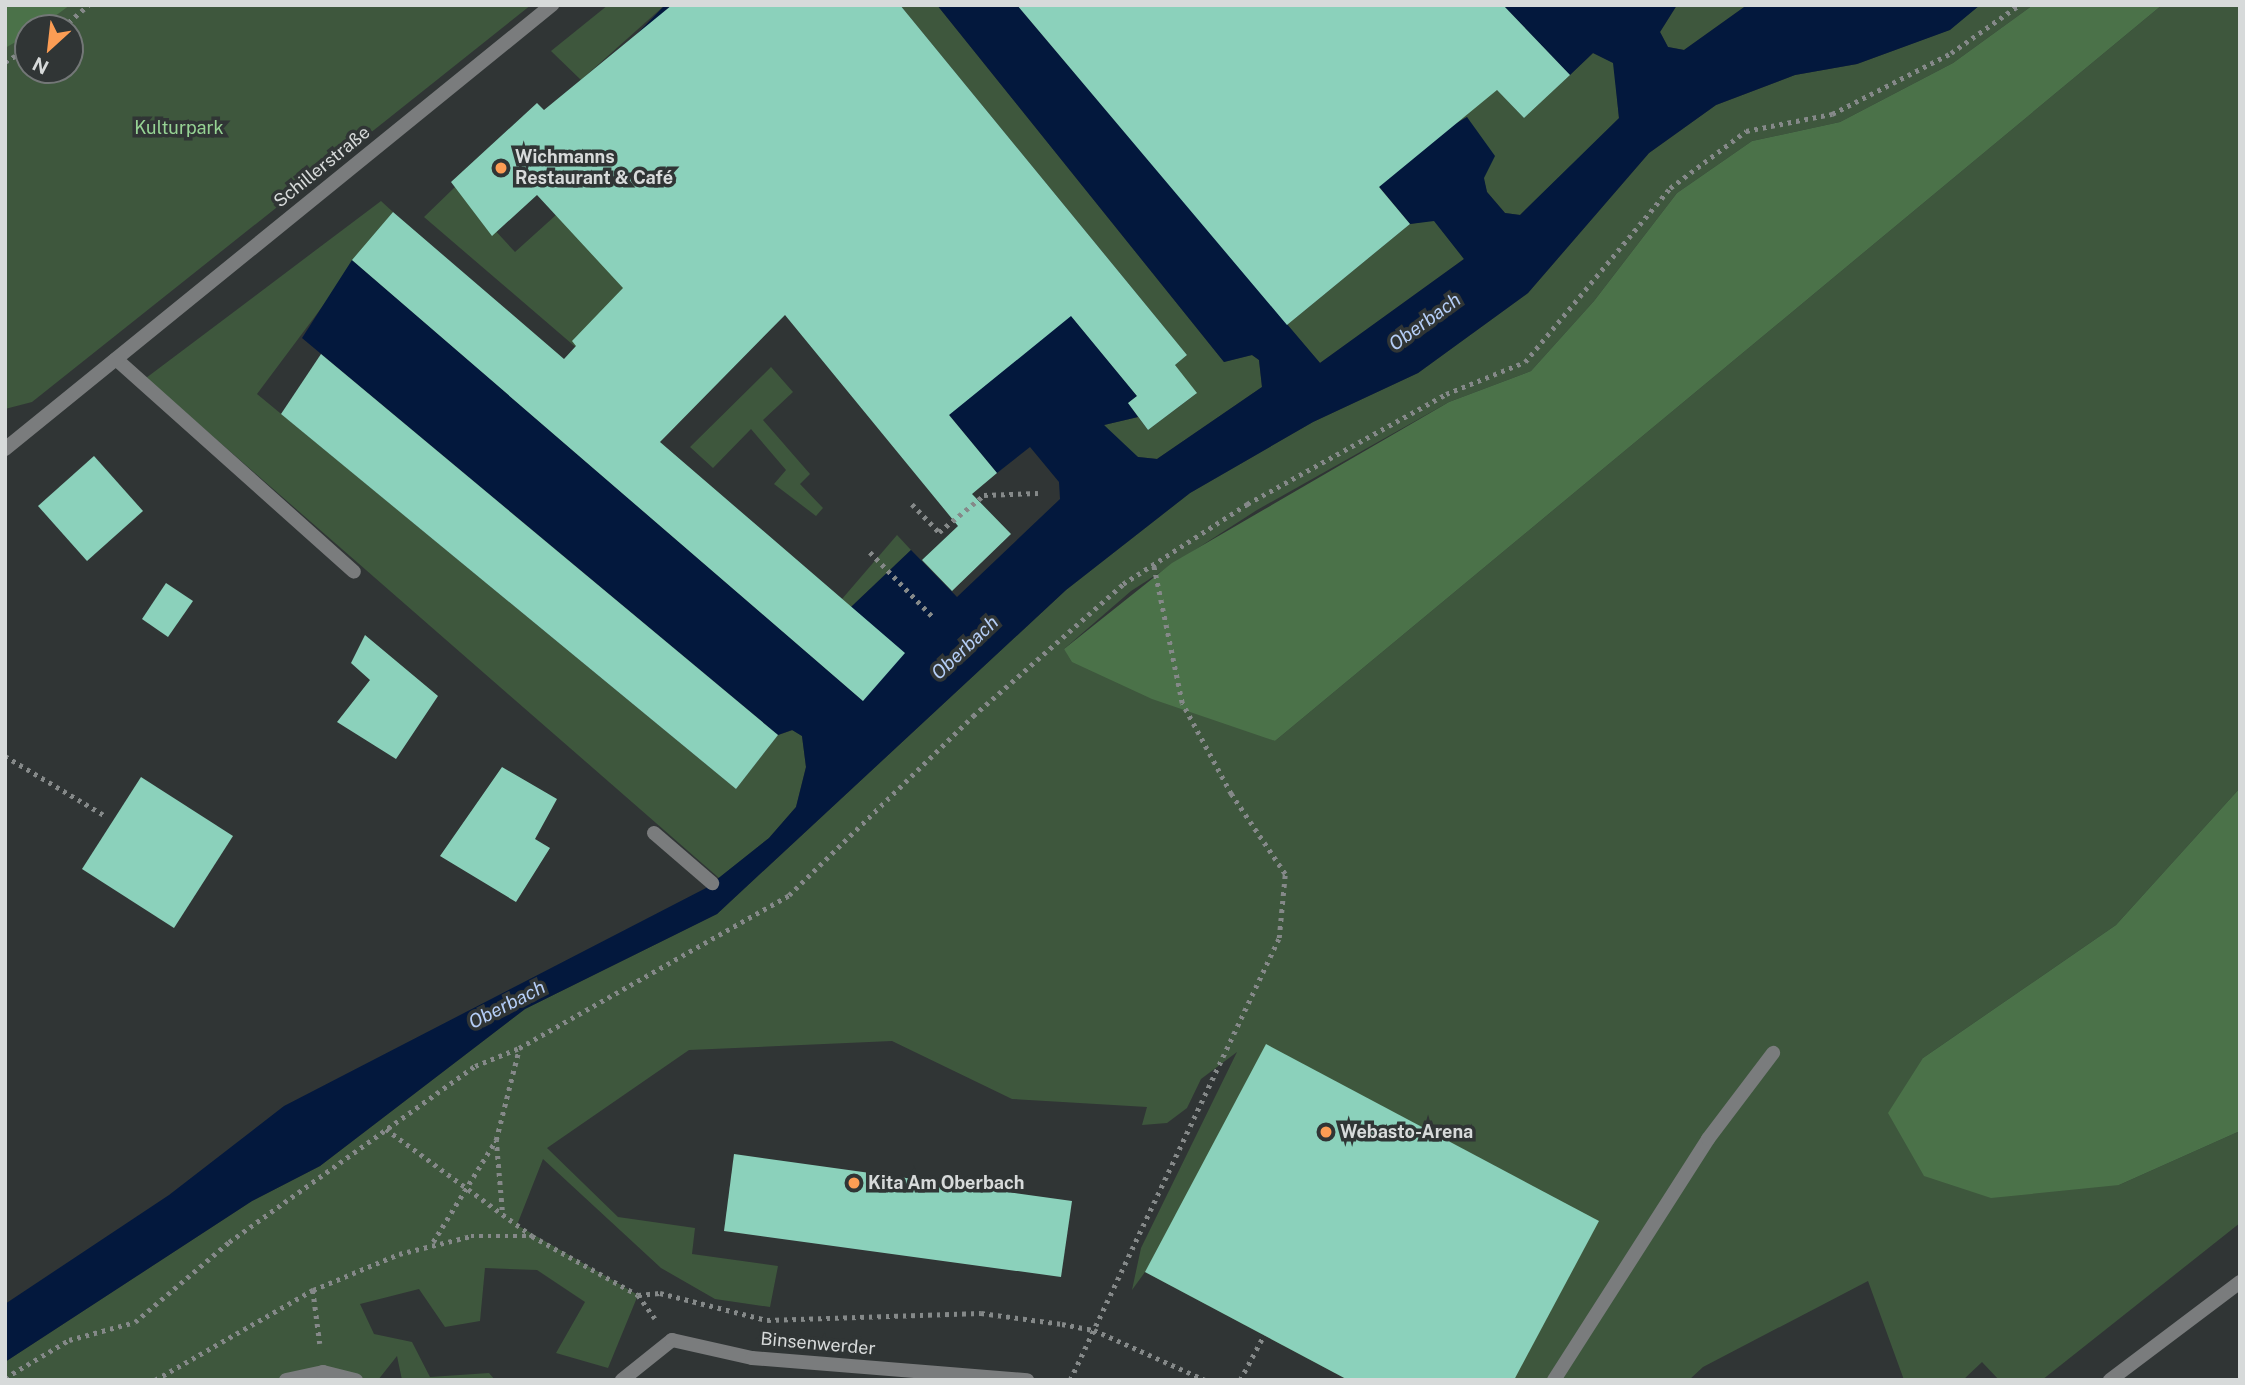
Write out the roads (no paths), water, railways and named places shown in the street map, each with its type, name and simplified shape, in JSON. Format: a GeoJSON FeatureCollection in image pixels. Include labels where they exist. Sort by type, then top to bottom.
{"type":"FeatureCollection","features":[{"type":"Feature","properties":{"kind":"street","name":"Schillerstraße"},"geometry":{"type":"LineString","coordinates":[[5,449],[552,5]]}},
{"type":"Feature","properties":{"kind":"street"},"geometry":{"type":"LineString","coordinates":[[116,359],[354,572]]}},
{"type":"Feature","properties":{"kind":"street"},"geometry":{"type":"LineString","coordinates":[[654,833],[712,883]]}},
{"type":"Feature","properties":{"kind":"street"},"geometry":{"type":"LineString","coordinates":[[1554,1380],[1708,1139],[1773,1053]]}},
{"type":"Feature","properties":{"kind":"street"},"geometry":{"type":"LineString","coordinates":[[2110,1380],[2240,1282]]}},
{"type":"Feature","properties":{"kind":"street","name":"Binsenwerder"},"geometry":{"type":"LineString","coordinates":[[622,1380],[672,1340],[752,1358],[1027,1380]]}},
{"type":"Feature","properties":{"kind":"street"},"geometry":{"type":"LineString","coordinates":[[286,1380],[323,1372],[356,1380]]}},
{"type":"Feature","properties":{"kind":"water","name":"Oberbach"},"geometry":{"type":"Polygon","coordinates":[[[665,5],[816,5],[1137,396],[1128,403],[1138,417],[1104,425],[1138,457],[1157,459],[1262,387],[1259,360],[1252,355],[1224,362],[937,5],[1017,5],[1320,363],[1464,259],[1434,221],[1410,224],[1229,5],[1455,124],[1467,117],[1495,156],[1484,178],[1487,192],[1505,213],[1520,215],[1619,118],[1613,63],[1593,53],[1570,75],[1503,5],[1677,5],[1660,32],[1668,47],[1684,50],[1747,5],[1980,5],[1950,30],[1857,64],[1795,75],[1716,105],[1649,153],[1528,293],[1418,373],[1313,422],[1190,493],[1066,590],[717,914],[525,1009],[320,1166],[252,1201],[5,1362],[5,1304],[169,1195],[284,1106],[706,888],[769,838],[796,807],[806,767],[802,736],[792,730],[778,735],[302,338],[352,260],[863,701],[851,607],[911,550],[957,597],[1060,499],[1059,482],[1030,447],[997,473],[636,35],[665,5]]]}},
{"type":"Feature","properties":{"kind":"place","name":"Wichmanns Restaurant & Café"},"geometry":{"type":"Point","coordinates":[501,168]}},
{"type":"Feature","properties":{"kind":"place","name":"Webasto-Arena"},"geometry":{"type":"Point","coordinates":[1326,1132]}},
{"type":"Feature","properties":{"kind":"place","name":"Kita Am Oberbach"},"geometry":{"type":"Point","coordinates":[854,1183]}},
{"type":"Feature","properties":{"kind":"park label","name":"Kulturpark"},"geometry":{"type":"Point","coordinates":[179,128]}}]}
